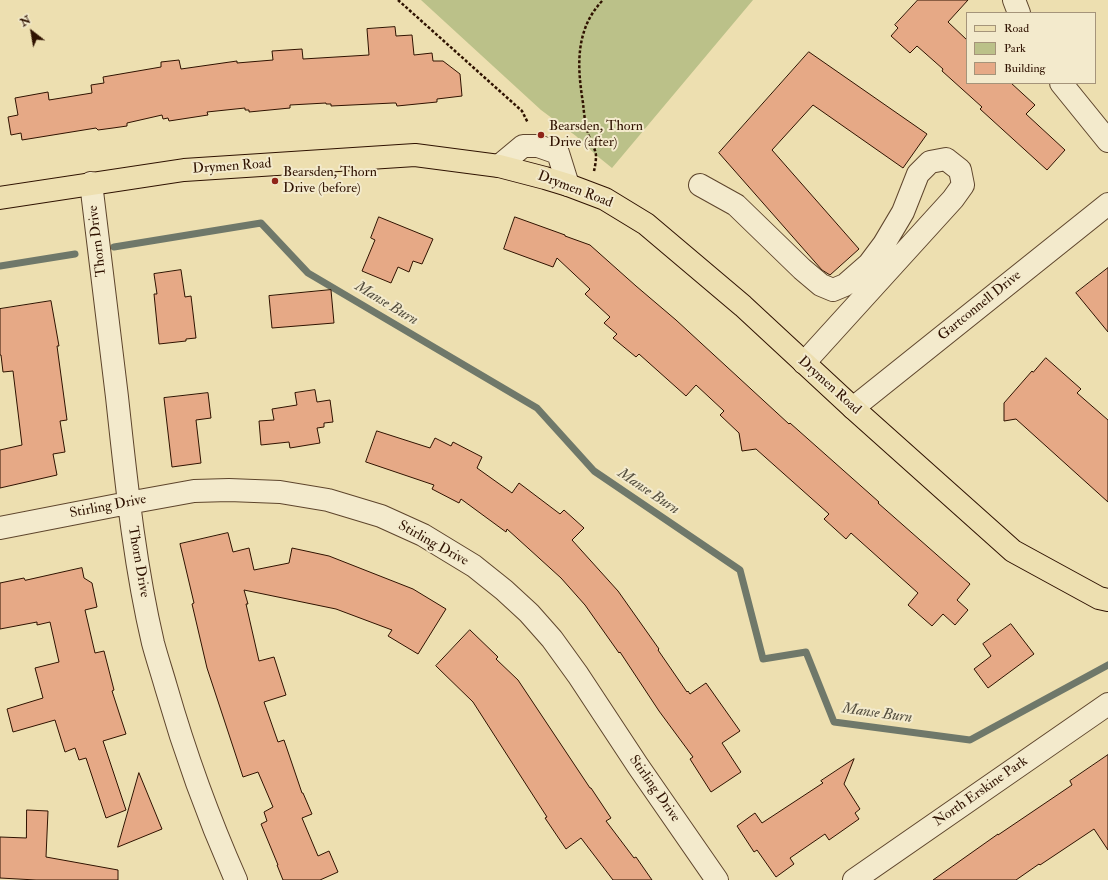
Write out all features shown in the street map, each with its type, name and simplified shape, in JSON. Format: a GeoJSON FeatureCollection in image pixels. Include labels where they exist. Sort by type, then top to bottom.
{"type":"FeatureCollection","features":[{"type":"Feature","properties":{"kind":"main road","name":"Drymen Road"},"geometry":{"type":"LineString","coordinates":[[0,198],[184,170],[415,154],[499,166],[568,185],[606,199],[646,224],[743,306],[853,408],[1013,551],[1099,598],[1108,600]]}},
{"type":"Feature","properties":{"kind":"street"},"geometry":{"type":"LineString","coordinates":[[1014,0],[1019,12]]}},
{"type":"Feature","properties":{"kind":"street"},"geometry":{"type":"LineString","coordinates":[[1062,84],[1108,142]]}},
{"type":"Feature","properties":{"kind":"street"},"geometry":{"type":"LineString","coordinates":[[499,166],[522,146],[538,146],[558,153],[568,185]]}},
{"type":"Feature","properties":{"kind":"street"},"geometry":{"type":"LineString","coordinates":[[700,185],[736,205],[802,270],[821,285],[833,290],[845,285],[868,264],[884,244],[903,212],[918,174],[930,162],[946,159],[960,170],[963,185],[953,199],[804,363]]}},
{"type":"Feature","properties":{"kind":"street","name":"Thorn Drive"},"geometry":{"type":"LineString","coordinates":[[91,183],[128,503],[140,578],[153,643],[176,723],[197,784],[224,854],[236,880]]}},
{"type":"Feature","properties":{"kind":"street","name":"Gartconnell Drive"},"geometry":{"type":"LineString","coordinates":[[853,408],[1108,204]]}},
{"type":"Feature","properties":{"kind":"street","name":"Stirling Drive"},"geometry":{"type":"LineString","coordinates":[[0,528],[194,491],[229,490],[280,492],[328,500],[381,516],[416,532],[474,566],[529,613],[552,639],[717,880]]}},
{"type":"Feature","properties":{"kind":"street","name":"North Erskine Park"},"geometry":{"type":"LineString","coordinates":[[854,880],[1108,704]]}},
{"type":"Feature","properties":{"kind":"path"},"geometry":{"type":"LineString","coordinates":[[398,0],[522,110],[538,146]]}},
{"type":"Feature","properties":{"kind":"path"},"geometry":{"type":"LineString","coordinates":[[591,194],[596,155],[588,134],[581,89],[579,50],[584,32],[591,16],[603,0]]}},
{"type":"Feature","properties":{"kind":"green space"},"geometry":{"type":"Polygon","coordinates":[[[421,0],[753,0],[612,168],[576,136],[541,110],[421,0]]]}},
{"type":"Feature","properties":{"kind":"building"},"geometry":{"type":"Polygon","coordinates":[[[918,0],[968,0],[948,22],[966,39],[966,84],[1012,84],[1035,105],[1026,114],[1065,150],[1047,170],[980,109],[982,107],[917,46],[910,53],[891,36],[898,28],[895,25],[918,0]]]}},
{"type":"Feature","properties":{"kind":"building"},"geometry":{"type":"Polygon","coordinates":[[[395,27],[396,36],[412,35],[414,55],[432,53],[433,61],[443,61],[460,74],[462,96],[437,99],[437,102],[397,106],[396,103],[331,106],[331,104],[326,103],[290,105],[290,108],[249,112],[249,110],[245,110],[245,108],[207,112],[208,115],[169,121],[168,118],[163,119],[162,115],[127,123],[127,126],[98,130],[96,128],[22,140],[21,133],[11,135],[8,117],[18,115],[15,98],[48,92],[49,100],[92,93],[91,85],[104,83],[103,77],[161,67],[161,62],[179,60],[181,69],[237,61],[237,63],[273,60],[272,51],[302,49],[303,59],[369,55],[367,29],[395,27]]]}},
{"type":"Feature","properties":{"kind":"building"},"geometry":{"type":"Polygon","coordinates":[[[809,52],[927,134],[903,168],[813,105],[772,150],[859,249],[830,275],[822,270],[719,153],[809,52]]]}},
{"type":"Feature","properties":{"kind":"building"},"geometry":{"type":"Polygon","coordinates":[[[379,217],[433,239],[422,264],[413,261],[409,272],[398,267],[391,283],[362,271],[375,240],[371,238],[379,217]]]}},
{"type":"Feature","properties":{"kind":"building"},"geometry":{"type":"Polygon","coordinates":[[[515,217],[590,245],[676,320],[789,424],[790,423],[970,584],[957,600],[968,610],[955,625],[943,614],[932,626],[908,605],[918,593],[851,533],[846,539],[824,519],[829,514],[756,449],[742,451],[739,433],[720,415],[724,411],[696,385],[686,396],[639,354],[636,357],[613,338],[617,334],[604,323],[610,317],[585,294],[590,289],[557,258],[553,267],[504,249],[515,217]]]}},
{"type":"Feature","properties":{"kind":"building"},"geometry":{"type":"Polygon","coordinates":[[[1108,268],[1108,332],[1076,293],[1108,268]]]}},
{"type":"Feature","properties":{"kind":"building"},"geometry":{"type":"Polygon","coordinates":[[[181,270],[185,297],[191,296],[196,338],[186,339],[186,341],[159,344],[154,294],[157,294],[154,274],[181,270]]]}},
{"type":"Feature","properties":{"kind":"building"},"geometry":{"type":"Polygon","coordinates":[[[331,290],[334,323],[272,328],[269,296],[331,290]]]}},
{"type":"Feature","properties":{"kind":"building"},"geometry":{"type":"Polygon","coordinates":[[[51,301],[59,346],[57,346],[67,420],[60,421],[65,452],[53,454],[57,475],[0,488],[0,450],[22,445],[13,371],[3,372],[0,355],[0,309],[51,301]]]}},
{"type":"Feature","properties":{"kind":"building"},"geometry":{"type":"Polygon","coordinates":[[[1046,358],[1081,389],[1077,393],[1108,420],[1108,502],[1016,419],[1004,421],[1004,403],[1032,371],[1033,372],[1046,358]]]}},
{"type":"Feature","properties":{"kind":"building"},"geometry":{"type":"Polygon","coordinates":[[[315,390],[317,402],[330,400],[333,422],[324,423],[324,427],[317,428],[320,443],[290,448],[289,442],[261,445],[259,421],[274,420],[272,409],[297,405],[295,393],[315,390]]]}},
{"type":"Feature","properties":{"kind":"building"},"geometry":{"type":"Polygon","coordinates":[[[208,393],[211,418],[196,420],[201,463],[172,467],[164,398],[208,393]]]}},
{"type":"Feature","properties":{"kind":"building"},"geometry":{"type":"Polygon","coordinates":[[[377,431],[430,448],[435,438],[451,446],[453,442],[482,457],[477,468],[512,493],[519,483],[560,514],[564,510],[584,528],[572,540],[618,591],[687,692],[688,691],[690,694],[706,683],[740,731],[722,743],[741,772],[711,792],[690,759],[693,757],[659,711],[620,652],[619,653],[585,605],[561,578],[507,529],[506,532],[461,499],[459,503],[432,489],[434,485],[366,462],[377,431]]]}},
{"type":"Feature","properties":{"kind":"building"},"geometry":{"type":"Polygon","coordinates":[[[228,533],[233,552],[249,548],[254,570],[289,563],[292,548],[329,556],[413,589],[446,609],[418,654],[388,636],[392,630],[336,609],[244,590],[259,661],[274,657],[286,695],[264,702],[278,742],[284,740],[302,793],[312,814],[302,818],[318,856],[329,851],[338,872],[320,880],[283,880],[261,824],[267,821],[264,812],[273,807],[258,772],[243,777],[207,668],[180,544],[228,533]]]}},
{"type":"Feature","properties":{"kind":"building"},"geometry":{"type":"Polygon","coordinates":[[[82,568],[84,578],[92,583],[97,607],[85,610],[95,653],[104,651],[114,690],[112,691],[126,734],[103,741],[126,810],[106,818],[86,758],[79,760],[75,748],[65,752],[55,720],[13,732],[7,709],[43,698],[35,668],[59,662],[50,622],[37,625],[37,622],[0,629],[0,583],[24,578],[25,580],[82,568]]]}},
{"type":"Feature","properties":{"kind":"building"},"geometry":{"type":"Polygon","coordinates":[[[1011,624],[1034,654],[988,688],[974,669],[991,656],[983,644],[1011,624]]]}},
{"type":"Feature","properties":{"kind":"building"},"geometry":{"type":"Polygon","coordinates":[[[470,630],[498,657],[496,659],[518,680],[611,818],[606,821],[634,858],[636,857],[652,880],[613,880],[581,838],[566,849],[473,702],[436,666],[470,630]]]}},
{"type":"Feature","properties":{"kind":"building"},"geometry":{"type":"Polygon","coordinates":[[[1108,755],[1108,850],[1094,829],[1016,880],[933,880],[998,834],[1072,785],[1070,781],[1108,755]]]}},
{"type":"Feature","properties":{"kind":"building"},"geometry":{"type":"Polygon","coordinates":[[[854,759],[844,784],[860,809],[855,813],[859,819],[829,840],[825,834],[790,858],[794,864],[776,877],[757,850],[754,852],[737,826],[755,813],[762,823],[823,783],[821,781],[854,759]]]}},
{"type":"Feature","properties":{"kind":"building"},"geometry":{"type":"Polygon","coordinates":[[[139,773],[162,829],[118,847],[139,773]]]}},
{"type":"Feature","properties":{"kind":"building"},"geometry":{"type":"Polygon","coordinates":[[[27,810],[48,811],[46,857],[118,870],[118,880],[36,880],[0,878],[0,837],[26,838],[27,810]]]}},
{"type":"Feature","properties":{"kind":"waterway","name":"Manse Burn"},"geometry":{"type":"LineString","coordinates":[[114,247],[261,223],[308,273],[537,408],[594,471],[740,570],[763,659],[806,652],[834,722],[970,740],[1108,665]]}},
{"type":"Feature","properties":{"kind":"waterway","name":"Manse Burn"},"geometry":{"type":"LineString","coordinates":[[0,266],[75,254]]}},
{"type":"Feature","properties":{"kind":"place","name":"Bearsden, Thorn Drive (after)"},"geometry":{"type":"Point","coordinates":[541,135]}},
{"type":"Feature","properties":{"kind":"place","name":"Bearsden, Thorn Drive (before)"},"geometry":{"type":"Point","coordinates":[275,181]}}]}
